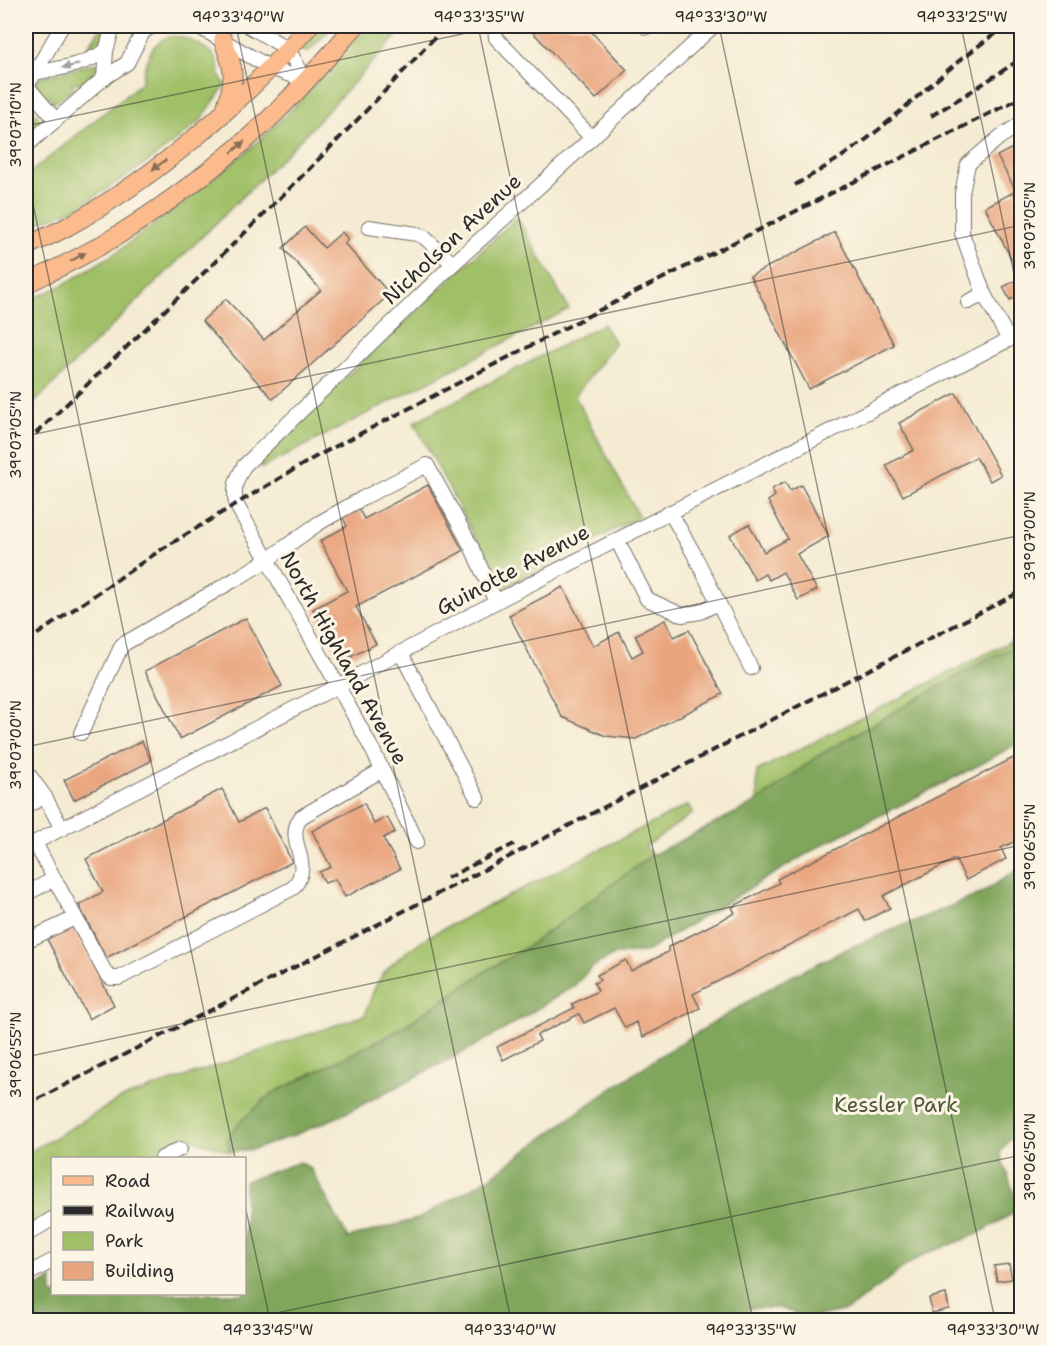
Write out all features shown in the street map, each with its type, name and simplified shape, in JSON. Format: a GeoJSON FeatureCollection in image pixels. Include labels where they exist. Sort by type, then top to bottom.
{"type":"FeatureCollection","features":[{"type":"Feature","properties":{"kind":"main road"},"geometry":{"type":"LineString","coordinates":[[26,246],[62,229],[128,189],[196,137],[271,68],[309,26]]}},
{"type":"Feature","properties":{"kind":"main road"},"geometry":{"type":"LineString","coordinates":[[26,284],[113,238],[215,166],[268,120],[355,26]]}},
{"type":"Feature","properties":{"kind":"main road"},"geometry":{"type":"LineString","coordinates":[[223,40],[232,63],[234,76],[225,110]]}},
{"type":"Feature","properties":{"kind":"street"},"geometry":{"type":"LineString","coordinates":[[56,120],[26,85],[62,26]]}},
{"type":"Feature","properties":{"kind":"street"},"geometry":{"type":"LineString","coordinates":[[104,78],[106,51],[113,26]]}},
{"type":"Feature","properties":{"kind":"street"},"geometry":{"type":"LineString","coordinates":[[26,146],[104,78],[127,63],[143,32],[152,26]]}},
{"type":"Feature","properties":{"kind":"street"},"geometry":{"type":"LineString","coordinates":[[197,26],[271,68],[306,81]]}},
{"type":"Feature","properties":{"kind":"street"},"geometry":{"type":"LineString","coordinates":[[249,26],[288,49],[306,81]]}},
{"type":"Feature","properties":{"kind":"street"},"geometry":{"type":"LineString","coordinates":[[495,26],[496,38],[592,138]]}},
{"type":"Feature","properties":{"kind":"street","name":"Nicholson Avenue"},"geometry":{"type":"LineString","coordinates":[[234,495],[236,479],[244,466],[453,264],[592,138],[704,28]]}},
{"type":"Feature","properties":{"kind":"street"},"geometry":{"type":"LineString","coordinates":[[34,73],[82,63],[106,51]]}},
{"type":"Feature","properties":{"kind":"street"},"geometry":{"type":"LineString","coordinates":[[1015,336],[984,294],[962,233],[962,193],[968,164],[1000,137],[1022,123]]}},
{"type":"Feature","properties":{"kind":"street"},"geometry":{"type":"LineString","coordinates":[[369,228],[417,234],[424,237],[453,264]]}},
{"type":"Feature","properties":{"kind":"street"},"geometry":{"type":"LineString","coordinates":[[968,303],[984,294]]}},
{"type":"Feature","properties":{"kind":"street","name":"Guinotte Avenue"},"geometry":{"type":"LineString","coordinates":[[30,845],[496,602],[1015,336]]}},
{"type":"Feature","properties":{"kind":"street"},"geometry":{"type":"LineString","coordinates":[[81,733],[122,645],[267,560],[319,524],[363,498],[427,465],[471,546],[496,602]]}},
{"type":"Feature","properties":{"kind":"street","name":"North Highland Avenue"},"geometry":{"type":"LineString","coordinates":[[234,495],[236,504],[338,686],[417,842]]}},
{"type":"Feature","properties":{"kind":"street"},"geometry":{"type":"LineString","coordinates":[[670,513],[694,554],[751,668]]}},
{"type":"Feature","properties":{"kind":"street"},"geometry":{"type":"LineString","coordinates":[[617,540],[648,599],[682,615],[700,612],[718,603]]}},
{"type":"Feature","properties":{"kind":"street"},"geometry":{"type":"LineString","coordinates":[[401,653],[477,798]]}},
{"type":"Feature","properties":{"kind":"street"},"geometry":{"type":"LineString","coordinates":[[30,845],[54,879],[105,972],[111,978],[119,978],[293,888],[302,871],[294,835],[296,824],[301,817],[382,770]]}},
{"type":"Feature","properties":{"kind":"street"},"geometry":{"type":"LineString","coordinates":[[26,771],[45,796],[62,829]]}},
{"type":"Feature","properties":{"kind":"street"},"geometry":{"type":"LineString","coordinates":[[26,806],[45,796]]}},
{"type":"Feature","properties":{"kind":"street"},"geometry":{"type":"LineString","coordinates":[[26,894],[54,879]]}},
{"type":"Feature","properties":{"kind":"street"},"geometry":{"type":"LineString","coordinates":[[26,941],[75,918]]}},
{"type":"Feature","properties":{"kind":"street"},"geometry":{"type":"LineString","coordinates":[[164,1157],[180,1149]]}},
{"type":"Feature","properties":{"kind":"street"},"geometry":{"type":"LineString","coordinates":[[26,1235],[51,1220]]}},
{"type":"Feature","properties":{"kind":"street"},"geometry":{"type":"LineString","coordinates":[[26,1275],[51,1262]]}},
{"type":"Feature","properties":{"kind":"green space"},"geometry":{"type":"Polygon","coordinates":[[[102,26],[107,26],[98,48],[79,60],[102,26]]]}},
{"type":"Feature","properties":{"kind":"green space"},"geometry":{"type":"Polygon","coordinates":[[[321,26],[333,26],[308,52],[304,52],[302,48],[321,26]]]}},
{"type":"Feature","properties":{"kind":"green space"},"geometry":{"type":"Polygon","coordinates":[[[366,26],[406,26],[305,135],[26,411],[26,302],[63,285],[114,254],[249,150],[297,104],[366,26]]]}},
{"type":"Feature","properties":{"kind":"green space"},"geometry":{"type":"Polygon","coordinates":[[[173,36],[192,41],[210,52],[217,62],[220,77],[226,84],[201,120],[148,162],[79,207],[26,228],[26,176],[141,83],[147,61],[154,47],[165,38],[173,36]]]}},
{"type":"Feature","properties":{"kind":"green space"},"geometry":{"type":"Polygon","coordinates":[[[97,63],[98,66],[91,75],[80,84],[74,82],[72,84],[75,88],[54,103],[50,103],[53,101],[49,96],[44,100],[36,87],[37,80],[41,77],[97,63]]]}},
{"type":"Feature","properties":{"kind":"green space"},"geometry":{"type":"Polygon","coordinates":[[[26,100],[33,109],[30,112],[34,116],[37,113],[39,121],[37,127],[26,137],[26,100]]]}},
{"type":"Feature","properties":{"kind":"green space"},"geometry":{"type":"Polygon","coordinates":[[[517,217],[569,309],[262,468],[256,461],[517,217]]]}},
{"type":"Feature","properties":{"kind":"green space"},"geometry":{"type":"Polygon","coordinates":[[[603,324],[615,343],[575,396],[639,517],[502,589],[414,422],[603,324]]]}},
{"type":"Feature","properties":{"kind":"green space"},"geometry":{"type":"Polygon","coordinates":[[[1021,636],[1021,667],[957,676],[818,756],[757,802],[757,771],[1021,636]]]}},
{"type":"Feature","properties":{"kind":"green space"},"geometry":{"type":"Polygon","coordinates":[[[1021,636],[1021,741],[985,762],[818,847],[648,951],[612,956],[592,967],[574,986],[456,1056],[344,1114],[295,1135],[255,1149],[230,1152],[227,1139],[239,1123],[271,1094],[394,1033],[488,970],[527,947],[652,855],[757,802],[818,756],[991,657],[1012,648],[1010,643],[1021,636]]]}},
{"type":"Feature","properties":{"kind":"green space"},"geometry":{"type":"Polygon","coordinates":[[[688,805],[693,813],[645,847],[652,855],[527,947],[393,1033],[271,1094],[239,1123],[228,1139],[230,1152],[192,1139],[157,1157],[51,1157],[51,1215],[26,1230],[26,1154],[120,1099],[365,1015],[377,983],[383,975],[411,948],[427,937],[688,805]]]}},
{"type":"Feature","properties":{"kind":"green space","name":"Kessler Park"},"geometry":{"type":"Polygon","coordinates":[[[1021,865],[1021,1132],[1008,1141],[1000,1153],[1017,1202],[1012,1214],[976,1235],[925,1254],[847,1310],[810,1318],[779,1308],[750,1308],[741,1320],[26,1320],[26,1294],[51,1280],[51,1295],[246,1295],[246,1181],[300,1162],[311,1169],[348,1238],[420,1218],[489,1178],[582,1109],[666,1052],[778,983],[851,947],[980,894],[1021,865]]]}},
{"type":"Feature","properties":{"kind":"building"},"geometry":{"type":"Polygon","coordinates":[[[527,26],[586,26],[627,70],[596,99],[527,26]]]}},
{"type":"Feature","properties":{"kind":"building"},"geometry":{"type":"Polygon","coordinates":[[[1022,143],[1022,294],[1010,300],[1003,287],[1021,278],[985,207],[1016,191],[997,156],[1022,143]]]}},
{"type":"Feature","properties":{"kind":"building"},"geometry":{"type":"Polygon","coordinates":[[[305,227],[324,248],[342,232],[348,239],[344,243],[390,294],[273,399],[202,321],[226,299],[264,340],[321,290],[283,248],[305,227]]]}},
{"type":"Feature","properties":{"kind":"building"},"geometry":{"type":"Polygon","coordinates":[[[835,232],[894,345],[809,389],[750,276],[835,232]]]}},
{"type":"Feature","properties":{"kind":"building"},"geometry":{"type":"Polygon","coordinates":[[[956,393],[1001,475],[990,481],[976,457],[903,496],[886,465],[914,450],[899,423],[956,393]]]}},
{"type":"Feature","properties":{"kind":"building"},"geometry":{"type":"Polygon","coordinates":[[[785,482],[790,491],[801,485],[829,536],[797,554],[817,590],[798,600],[783,572],[769,580],[765,574],[755,580],[730,535],[749,524],[764,552],[788,539],[768,501],[775,496],[772,489],[785,482]]]}},
{"type":"Feature","properties":{"kind":"building"},"geometry":{"type":"Polygon","coordinates":[[[428,485],[463,551],[356,607],[376,644],[341,662],[313,609],[347,591],[320,541],[347,526],[342,516],[358,507],[364,519],[428,485]]]}},
{"type":"Feature","properties":{"kind":"building"},"geometry":{"type":"Polygon","coordinates":[[[563,587],[593,646],[619,632],[632,657],[643,651],[635,635],[665,620],[674,637],[689,630],[723,694],[636,739],[606,736],[562,717],[509,615],[563,587]]]}},
{"type":"Feature","properties":{"kind":"building"},"geometry":{"type":"Polygon","coordinates":[[[246,618],[282,686],[180,739],[145,671],[246,618]]]}},
{"type":"Feature","properties":{"kind":"building"},"geometry":{"type":"Polygon","coordinates":[[[142,741],[151,761],[74,800],[64,780],[142,741]]]}},
{"type":"Feature","properties":{"kind":"building"},"geometry":{"type":"Polygon","coordinates":[[[1019,755],[1022,761],[1022,838],[1001,848],[1006,859],[966,880],[955,859],[883,896],[890,908],[865,921],[859,909],[693,994],[700,1008],[643,1037],[636,1022],[625,1028],[614,1008],[584,1023],[579,1014],[537,1035],[540,1041],[503,1060],[497,1047],[574,1008],[572,1004],[598,991],[594,983],[600,980],[597,975],[626,960],[631,971],[668,952],[668,947],[735,913],[732,907],[779,883],[777,879],[1019,755]]]}},
{"type":"Feature","properties":{"kind":"building"},"geometry":{"type":"Polygon","coordinates":[[[222,789],[239,822],[265,808],[292,862],[106,958],[79,905],[103,892],[86,859],[222,789]]]}},
{"type":"Feature","properties":{"kind":"building"},"geometry":{"type":"Polygon","coordinates":[[[364,803],[374,824],[387,817],[395,832],[383,838],[400,869],[345,897],[335,879],[325,883],[319,872],[331,867],[312,831],[364,803]]]}},
{"type":"Feature","properties":{"kind":"building"},"geometry":{"type":"Polygon","coordinates":[[[72,925],[114,1005],[89,1019],[47,939],[72,925]]]}},
{"type":"Feature","properties":{"kind":"building"},"geometry":{"type":"Polygon","coordinates":[[[1009,1264],[1012,1279],[997,1281],[994,1266],[1009,1264]]]}},
{"type":"Feature","properties":{"kind":"building"},"geometry":{"type":"Polygon","coordinates":[[[946,1294],[949,1309],[932,1313],[929,1298],[946,1294]]]}},
{"type":"Feature","properties":{"kind":"railway"},"geometry":{"type":"LineString","coordinates":[[26,443],[292,186],[445,26]]}},
{"type":"Feature","properties":{"kind":"railway"},"geometry":{"type":"LineString","coordinates":[[795,185],[862,142],[959,61],[1008,26]]}},
{"type":"Feature","properties":{"kind":"railway"},"geometry":{"type":"LineString","coordinates":[[931,116],[1022,58]]}},
{"type":"Feature","properties":{"kind":"railway"},"geometry":{"type":"LineString","coordinates":[[1015,74],[1022,70]]}},
{"type":"Feature","properties":{"kind":"railway"},"geometry":{"type":"LineString","coordinates":[[26,642],[159,551],[317,456],[1022,97]]}},
{"type":"Feature","properties":{"kind":"railway"},"geometry":{"type":"LineString","coordinates":[[26,1105],[1022,591]]}},
{"type":"Feature","properties":{"kind":"railway"},"geometry":{"type":"LineString","coordinates":[[447,878],[514,844]]}}]}
